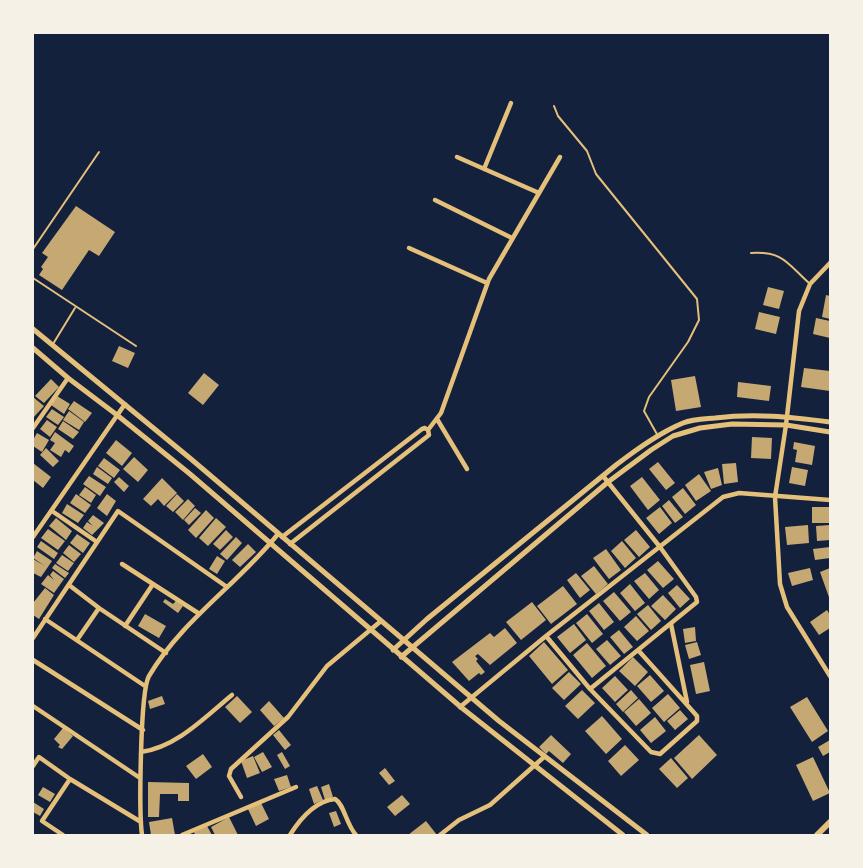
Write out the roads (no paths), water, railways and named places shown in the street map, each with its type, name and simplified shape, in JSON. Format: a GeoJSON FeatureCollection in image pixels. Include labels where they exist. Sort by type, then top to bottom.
{"type":"FeatureCollection","features":[{"type":"Feature","properties":{"kind":"main road"},"geometry":{"type":"LineString","coordinates":[[817,835],[830,822]]}},
{"type":"Feature","properties":{"kind":"street"},"geometry":{"type":"LineString","coordinates":[[483,169],[511,103]]}},
{"type":"Feature","properties":{"kind":"street"},"geometry":{"type":"LineString","coordinates":[[457,157],[538,193]]}},
{"type":"Feature","properties":{"kind":"street"},"geometry":{"type":"LineString","coordinates":[[290,544],[429,435],[428,430],[437,419],[487,283],[560,157]]}},
{"type":"Feature","properties":{"kind":"street"},"geometry":{"type":"LineString","coordinates":[[435,200],[512,238]]}},
{"type":"Feature","properties":{"kind":"street"},"geometry":{"type":"LineString","coordinates":[[409,248],[487,283]]}},
{"type":"Feature","properties":{"kind":"street"},"geometry":{"type":"LineString","coordinates":[[830,262],[810,284],[800,311],[775,496],[780,584],[792,617],[830,676]]}},
{"type":"Feature","properties":{"kind":"street"},"geometry":{"type":"LineString","coordinates":[[33,329],[125,404],[411,648],[544,757],[647,835]]}},
{"type":"Feature","properties":{"kind":"street"},"geometry":{"type":"LineString","coordinates":[[33,348],[271,543],[460,707],[623,835]]}},
{"type":"Feature","properties":{"kind":"street"},"geometry":{"type":"LineString","coordinates":[[34,425],[68,378]]}},
{"type":"Feature","properties":{"kind":"street"},"geometry":{"type":"LineString","coordinates":[[33,537],[125,404]]}},
{"type":"Feature","properties":{"kind":"street"},"geometry":{"type":"LineString","coordinates":[[393,650],[603,476],[658,436],[694,420],[727,416],[774,415],[830,422]]}},
{"type":"Feature","properties":{"kind":"street"},"geometry":{"type":"LineString","coordinates":[[437,419],[467,469]]}},
{"type":"Feature","properties":{"kind":"street"},"geometry":{"type":"LineString","coordinates":[[401,657],[608,482],[662,442],[681,433],[700,428],[732,424],[786,425],[830,432]]}},
{"type":"Feature","properties":{"kind":"street"},"geometry":{"type":"LineString","coordinates":[[141,835],[140,778],[147,678],[198,613],[271,543],[422,429],[428,430]]}},
{"type":"Feature","properties":{"kind":"street"},"geometry":{"type":"LineString","coordinates":[[590,689],[696,605],[697,600],[660,547],[603,476]]}},
{"type":"Feature","properties":{"kind":"street"},"geometry":{"type":"LineString","coordinates":[[460,707],[546,636],[723,497],[739,493],[830,500]]}},
{"type":"Feature","properties":{"kind":"street"},"geometry":{"type":"LineString","coordinates":[[52,511],[97,542]]}},
{"type":"Feature","properties":{"kind":"street"},"geometry":{"type":"LineString","coordinates":[[33,638],[118,511],[226,587]]}},
{"type":"Feature","properties":{"kind":"street"},"geometry":{"type":"LineString","coordinates":[[122,564],[198,613]]}},
{"type":"Feature","properties":{"kind":"street"},"geometry":{"type":"LineString","coordinates":[[125,626],[153,584]]}},
{"type":"Feature","properties":{"kind":"street"},"geometry":{"type":"LineString","coordinates":[[69,585],[166,653]]}},
{"type":"Feature","properties":{"kind":"street"},"geometry":{"type":"LineString","coordinates":[[77,640],[99,608]]}},
{"type":"Feature","properties":{"kind":"street"},"geometry":{"type":"LineString","coordinates":[[45,619],[145,686]]}},
{"type":"Feature","properties":{"kind":"street"},"geometry":{"type":"LineString","coordinates":[[241,797],[229,776],[231,768],[288,717],[327,666],[381,621]]}},
{"type":"Feature","properties":{"kind":"street"},"geometry":{"type":"LineString","coordinates":[[671,624],[688,705]]}},
{"type":"Feature","properties":{"kind":"street"},"geometry":{"type":"LineString","coordinates":[[546,636],[590,689],[651,752],[662,753],[697,721],[696,714],[638,650]]}},
{"type":"Feature","properties":{"kind":"street"},"geometry":{"type":"LineString","coordinates":[[33,660],[143,730]]}},
{"type":"Feature","properties":{"kind":"street"},"geometry":{"type":"LineString","coordinates":[[141,752],[154,751],[168,745],[232,695]]}},
{"type":"Feature","properties":{"kind":"street"},"geometry":{"type":"LineString","coordinates":[[33,706],[140,778]]}},
{"type":"Feature","properties":{"kind":"street"},"geometry":{"type":"LineString","coordinates":[[33,766],[39,757],[70,779],[141,822]]}},
{"type":"Feature","properties":{"kind":"street"},"geometry":{"type":"LineString","coordinates":[[440,835],[459,820],[490,805],[544,757]]}},
{"type":"Feature","properties":{"kind":"street"},"geometry":{"type":"LineString","coordinates":[[63,835],[42,821],[70,779]]}},
{"type":"Feature","properties":{"kind":"street"},"geometry":{"type":"LineString","coordinates":[[182,835],[296,788]]}},
{"type":"Feature","properties":{"kind":"street"},"geometry":{"type":"LineString","coordinates":[[290,835],[304,815],[312,808],[331,799],[341,803],[347,825],[356,835]]}},
{"type":"Feature","properties":{"kind":"lane"},"geometry":{"type":"LineString","coordinates":[[554,106],[558,116],[587,151],[596,174],[697,299],[699,320],[688,342],[646,404],[645,411],[658,436]]}},
{"type":"Feature","properties":{"kind":"lane"},"geometry":{"type":"LineString","coordinates":[[33,249],[99,152]]}},
{"type":"Feature","properties":{"kind":"lane"},"geometry":{"type":"LineString","coordinates":[[751,254],[775,254],[810,284]]}},
{"type":"Feature","properties":{"kind":"lane"},"geometry":{"type":"LineString","coordinates":[[33,278],[136,346]]}},
{"type":"Feature","properties":{"kind":"lane"},"geometry":{"type":"LineString","coordinates":[[53,344],[75,307]]}}]}
